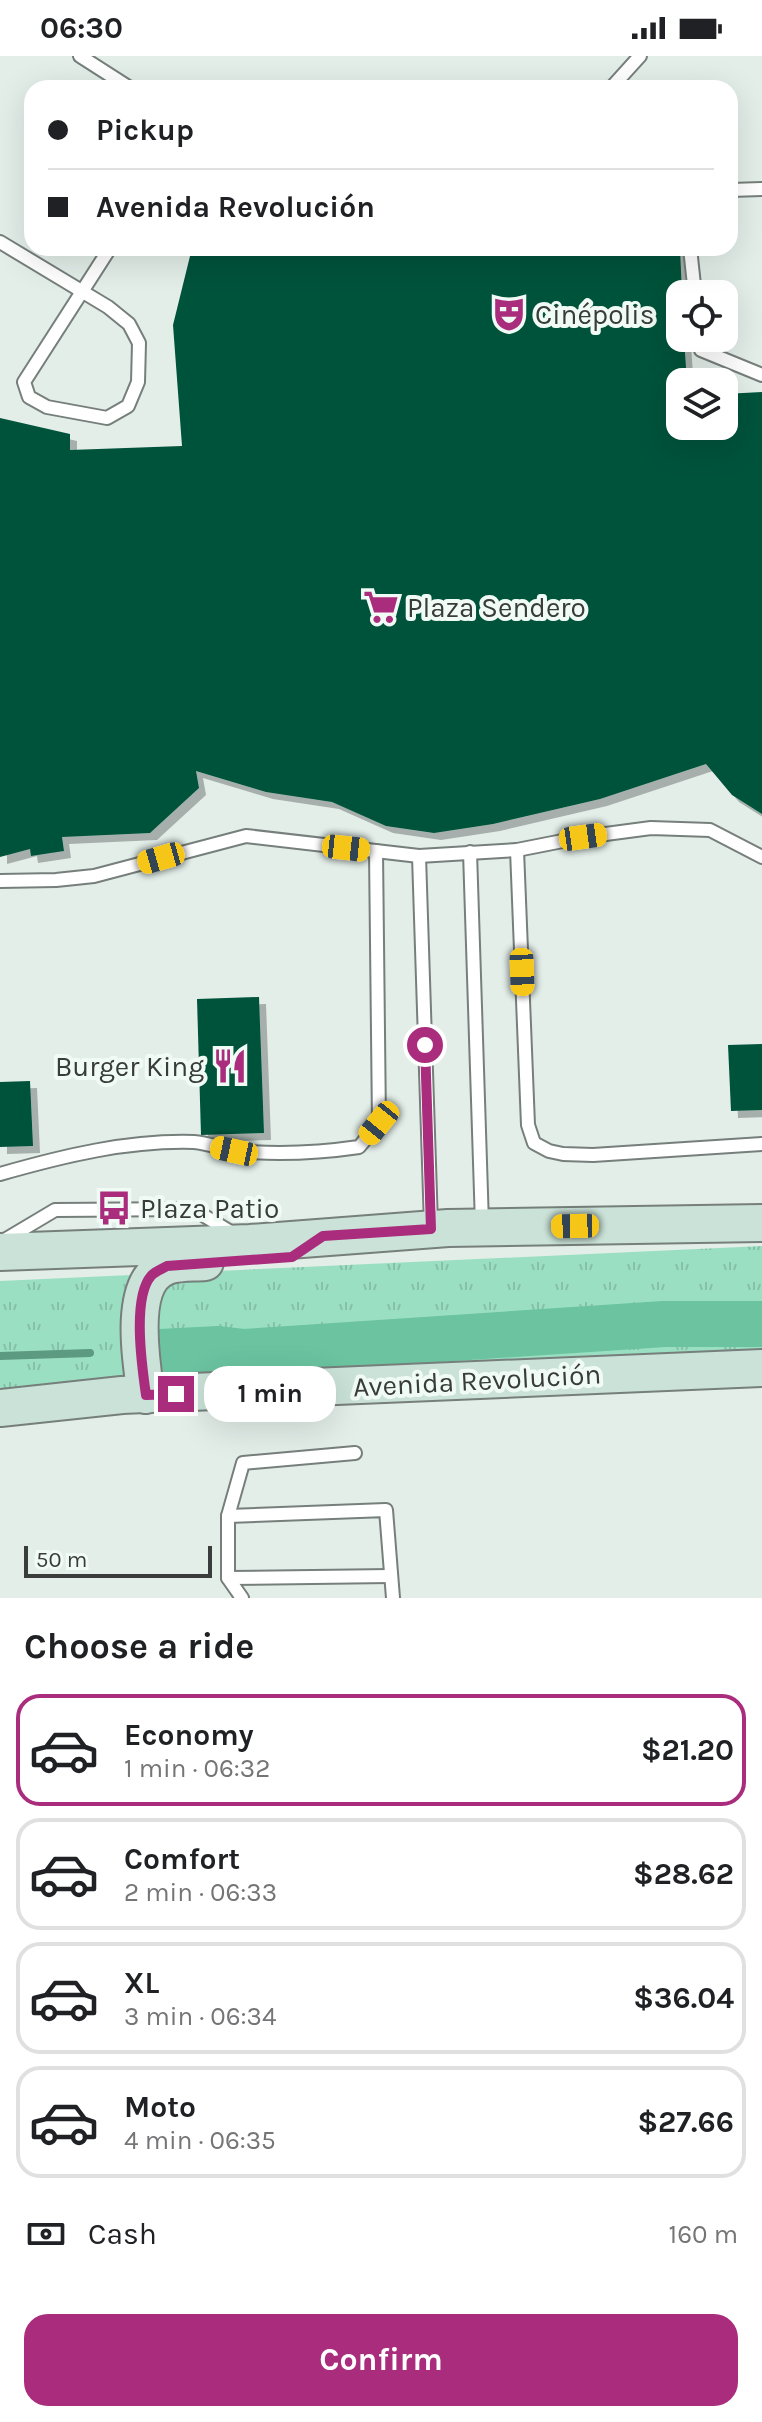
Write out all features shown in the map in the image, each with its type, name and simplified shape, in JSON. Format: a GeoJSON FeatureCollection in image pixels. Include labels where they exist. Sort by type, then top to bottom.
{"type":"FeatureCollection","features":[{"type":"Feature","properties":{"kind":"main road"},"geometry":{"type":"LineString","coordinates":[[0,1252],[250,1243],[482,1227],[762,1223]]}},
{"type":"Feature","properties":{"kind":"main road"},"geometry":{"type":"LineString","coordinates":[[144,1387],[139,1313],[150,1277],[167,1266],[292,1257],[323,1236]]}},
{"type":"Feature","properties":{"kind":"main road","name":"Avenida Revolución"},"geometry":{"type":"LineString","coordinates":[[0,1408],[144,1387],[762,1368]]}},
{"type":"Feature","properties":{"kind":"lane"},"geometry":{"type":"LineString","coordinates":[[80,56],[118,80]]}},
{"type":"Feature","properties":{"kind":"lane"},"geometry":{"type":"LineString","coordinates":[[618,80],[640,56]]}},
{"type":"Feature","properties":{"kind":"lane"},"geometry":{"type":"LineString","coordinates":[[738,190],[762,189]]}},
{"type":"Feature","properties":{"kind":"lane"},"geometry":{"type":"LineString","coordinates":[[0,242],[81,291],[129,324],[139,343],[138,382],[128,406],[107,418],[47,407],[29,397],[24,382],[81,291],[105,256]]}},
{"type":"Feature","properties":{"kind":"lane"},"geometry":{"type":"LineString","coordinates":[[691,256],[693,280]]}},
{"type":"Feature","properties":{"kind":"lane"},"geometry":{"type":"LineString","coordinates":[[706,352],[762,375]]}},
{"type":"Feature","properties":{"kind":"lane"},"geometry":{"type":"LineString","coordinates":[[0,881],[94,876],[246,836],[419,856],[517,850],[651,828],[710,830],[762,857]]}},
{"type":"Feature","properties":{"kind":"lane"},"geometry":{"type":"LineString","coordinates":[[517,850],[529,1134],[534,1143],[549,1151],[593,1155],[762,1144]]}},
{"type":"Feature","properties":{"kind":"lane"},"geometry":{"type":"LineString","coordinates":[[0,1174],[75,1153],[144,1145],[196,1142],[234,1151],[313,1154],[359,1147],[379,1123],[376,851]]}},
{"type":"Feature","properties":{"kind":"lane"},"geometry":{"type":"LineString","coordinates":[[470,852],[482,1227]]}},
{"type":"Feature","properties":{"kind":"lane"},"geometry":{"type":"LineString","coordinates":[[419,856],[431,1229]]}},
{"type":"Feature","properties":{"kind":"lane"},"geometry":{"type":"LineString","coordinates":[[0,1243],[55,1210],[114,1208],[193,1209],[250,1243]]}},
{"type":"Feature","properties":{"kind":"lane"},"geometry":{"type":"LineString","coordinates":[[242,1598],[228,1578],[228,1516],[243,1463],[355,1453]]}},
{"type":"Feature","properties":{"kind":"lane"},"geometry":{"type":"LineString","coordinates":[[228,1516],[386,1510],[393,1598]]}},
{"type":"Feature","properties":{"kind":"lane"},"geometry":{"type":"LineString","coordinates":[[228,1578],[391,1576]]}},
{"type":"Feature","properties":{"kind":"green space"},"geometry":{"type":"Polygon","coordinates":[[[762,1246],[762,1374],[0,1414],[0,1281],[762,1246]]]}},
{"type":"Feature","properties":{"kind":"building","name":"Plaza Sendero"},"geometry":{"type":"Polygon","coordinates":[[[190,256],[680,256],[681,280],[666,280],[666,352],[685,352],[686,368],[666,368],[666,440],[738,440],[738,393],[762,392],[762,814],[732,795],[706,764],[600,799],[493,824],[434,833],[386,826],[332,802],[266,792],[196,771],[199,788],[150,833],[62,837],[64,851],[31,856],[30,849],[0,857],[0,418],[70,434],[70,450],[182,446],[173,325],[190,256]]]}},
{"type":"Feature","properties":{"kind":"building","name":"Burger King"},"geometry":{"type":"Polygon","coordinates":[[[259,997],[264,1133],[201,1135],[197,999],[259,997]]]}},
{"type":"Feature","properties":{"kind":"building"},"geometry":{"type":"Polygon","coordinates":[[[762,1044],[762,1110],[731,1111],[728,1045],[762,1044]]]}},
{"type":"Feature","properties":{"kind":"building"},"geometry":{"type":"Polygon","coordinates":[[[30,1081],[33,1146],[0,1147],[0,1082],[30,1081]]]}},
{"type":"Feature","properties":{"kind":"waterway"},"geometry":{"type":"LineString","coordinates":[[161,1352],[218,1349],[244,1352],[664,1324],[762,1324]]}},
{"type":"Feature","properties":{"kind":"waterway"},"geometry":{"type":"LineString","coordinates":[[0,1356],[90,1353]]}},
{"type":"Feature","properties":{"kind":"place","name":"Cinépolis"},"geometry":{"type":"Point","coordinates":[509,314]}},
{"type":"Feature","properties":{"kind":"place","name":"Plaza Sendero"},"geometry":{"type":"Point","coordinates":[381,607]}},
{"type":"Feature","properties":{"kind":"place","name":"Burger King"},"geometry":{"type":"Point","coordinates":[230,1066]}},
{"type":"Feature","properties":{"kind":"place","name":"Plaza Patio"},"geometry":{"type":"Point","coordinates":[114,1208]}},
{"type":"Feature","properties":{"kind":"route"},"geometry":{"type":"LineString","coordinates":[[176,1394],[146,1395],[143,1379],[140,1307],[150,1277],[167,1266],[292,1257],[323,1236],[431,1229],[425,1045]]}}]}
